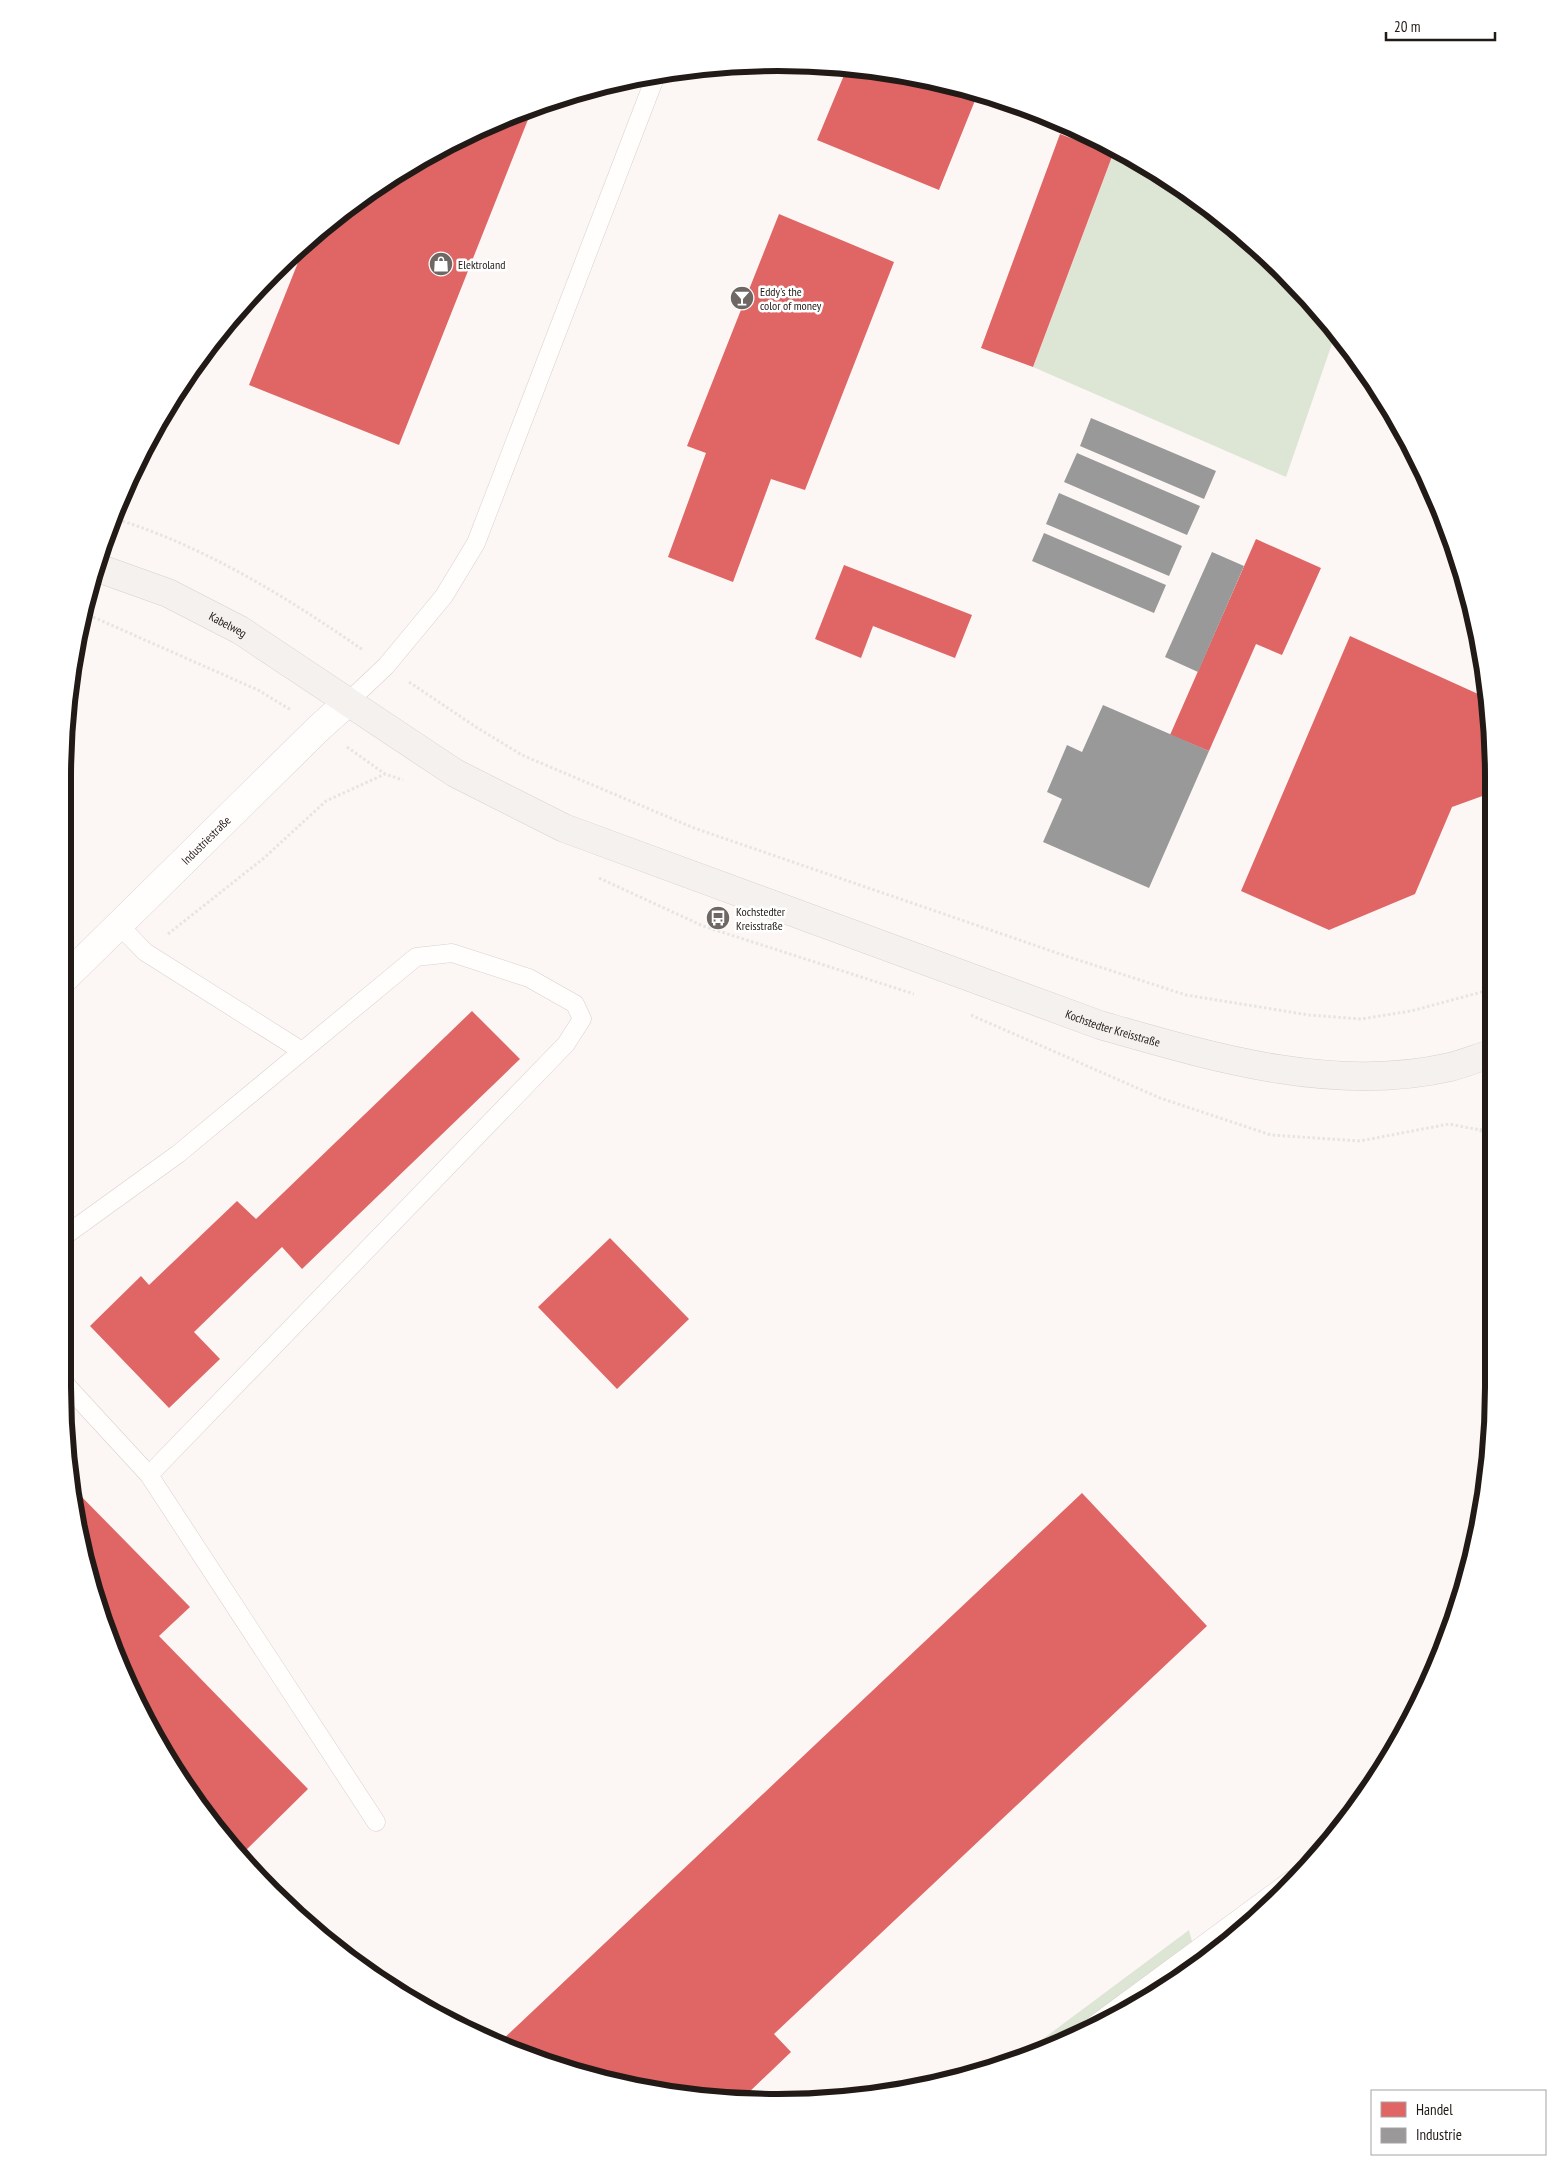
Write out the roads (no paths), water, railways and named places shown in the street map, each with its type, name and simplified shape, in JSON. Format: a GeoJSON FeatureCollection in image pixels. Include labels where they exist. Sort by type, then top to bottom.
{"type":"FeatureCollection","features":[{"type":"Feature","properties":{"kind":"street","name":"Kabelweg"},"geometry":{"type":"LineString","coordinates":[[103,570],[168,594],[212,614],[255,639],[349,701]]}},
{"type":"Feature","properties":{"kind":"street","name":"Industriestraße"},"geometry":{"type":"LineString","coordinates":[[71,971],[318,728],[349,701]]}},
{"type":"Feature","properties":{"kind":"street","name":"Kochstedter Kreisstraße"},"geometry":{"type":"LineString","coordinates":[[349,701],[455,773],[564,828],[1100,1025],[1178,1048],[1276,1069],[1349,1076],[1392,1075],[1444,1068],[1485,1056]]}},
{"type":"Feature","properties":{"kind":"lane"},"geometry":{"type":"LineString","coordinates":[[349,701],[386,666],[444,596],[476,543],[653,83]]}},
{"type":"Feature","properties":{"kind":"lane"},"geometry":{"type":"LineString","coordinates":[[119,925],[145,952],[302,1051]]}},
{"type":"Feature","properties":{"kind":"lane"},"geometry":{"type":"LineString","coordinates":[[71,1231],[178,1154],[416,957],[452,952],[529,978],[575,1004],[582,1019],[566,1044],[149,1475]]}},
{"type":"Feature","properties":{"kind":"lane"},"geometry":{"type":"LineString","coordinates":[[71,1390],[149,1475],[376,1822]]}},
{"type":"Feature","properties":{"kind":"lane"},"geometry":{"type":"LineString","coordinates":[[1125,2002],[1260,1904]]}},
{"type":"Feature","properties":{"kind":"place","name":"Elektroland"},"geometry":{"type":"Point","coordinates":[441,264]}},
{"type":"Feature","properties":{"kind":"place","name":"Eddy's the color of money"},"geometry":{"type":"Point","coordinates":[742,298]}},
{"type":"Feature","properties":{"kind":"place","name":"Kochstedter Kreisstraße"},"geometry":{"type":"Point","coordinates":[718,918]}}]}
